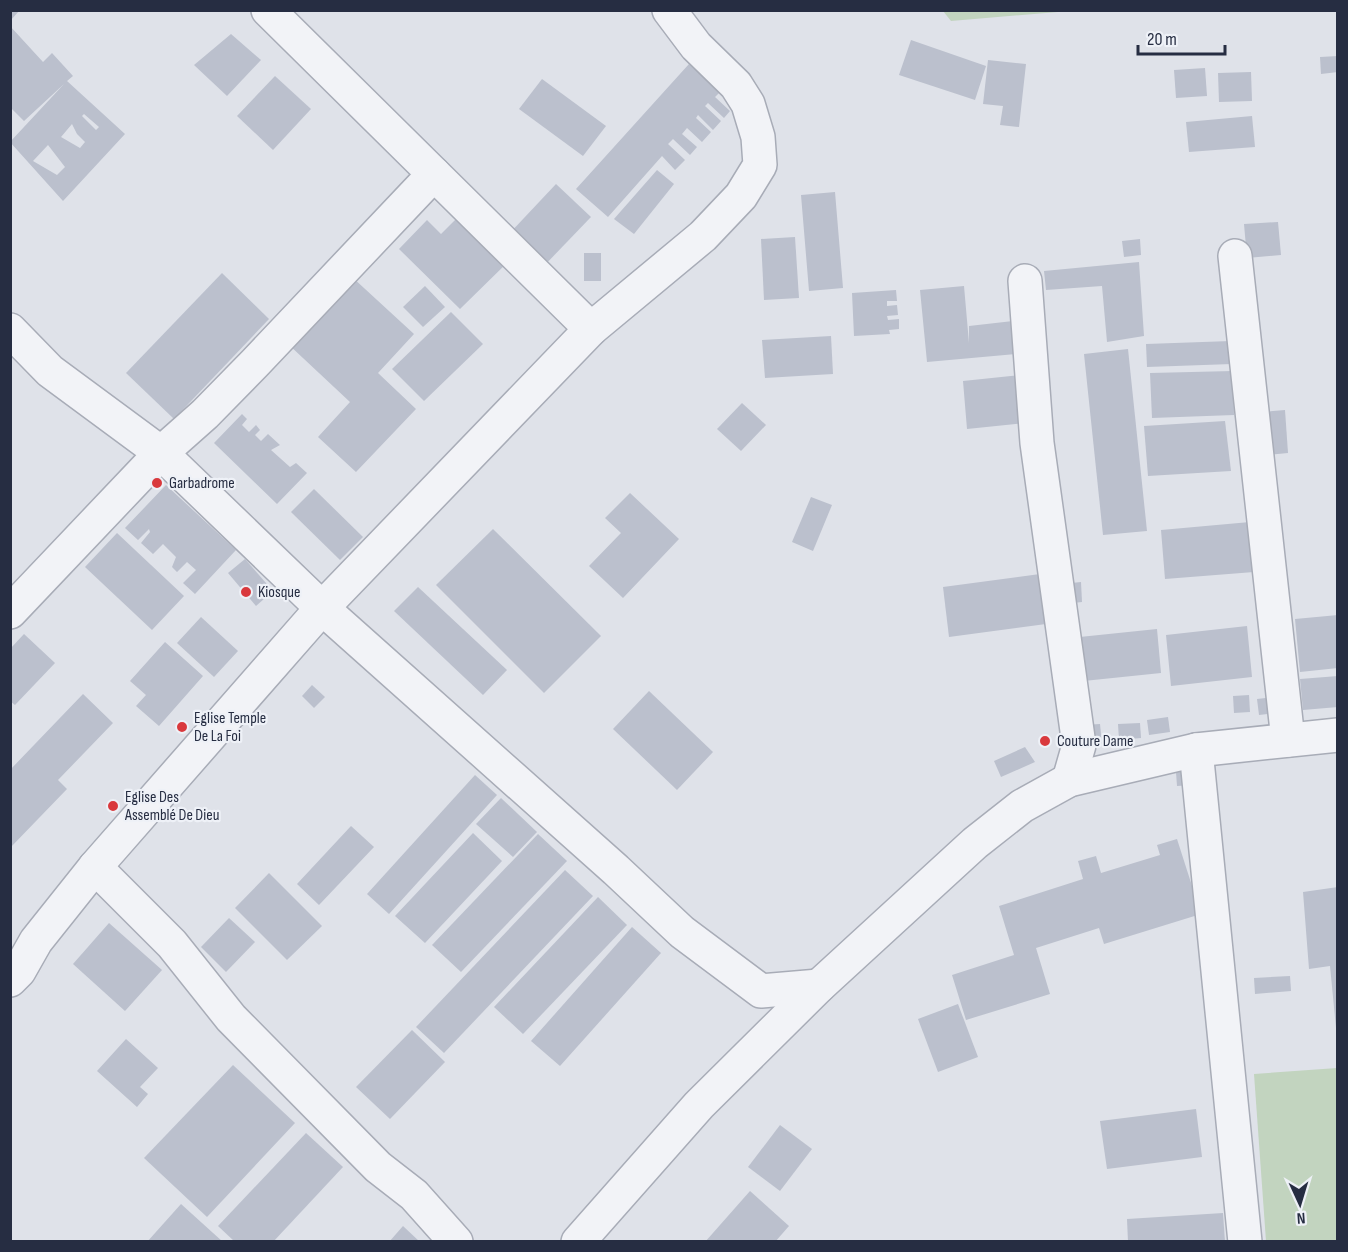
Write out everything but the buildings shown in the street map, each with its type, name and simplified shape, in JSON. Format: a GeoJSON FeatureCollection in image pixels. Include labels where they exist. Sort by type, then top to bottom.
{"type":"FeatureCollection","features":[{"type":"Feature","properties":{"kind":"street"},"geometry":{"type":"LineString","coordinates":[[268,10],[591,329]]}},
{"type":"Feature","properties":{"kind":"street"},"geometry":{"type":"LineString","coordinates":[[10,980],[19,971],[36,940],[95,867],[322,608],[591,329],[723,218],[760,165],[758,137],[748,104],[736,86],[696,46],[669,10]]}},
{"type":"Feature","properties":{"kind":"street"},"geometry":{"type":"LineString","coordinates":[[10,612],[161,453],[205,414],[434,174]]}},
{"type":"Feature","properties":{"kind":"street"},"geometry":{"type":"LineString","coordinates":[[1235,256],[1288,740]]}},
{"type":"Feature","properties":{"kind":"street"},"geometry":{"type":"LineString","coordinates":[[1025,282],[1037,443],[1079,745],[1069,780]]}},
{"type":"Feature","properties":{"kind":"street"},"geometry":{"type":"LineString","coordinates":[[10,330],[51,371],[161,453],[322,608],[616,870],[682,932],[761,991],[819,986]]}},
{"type":"Feature","properties":{"kind":"street"},"geometry":{"type":"LineString","coordinates":[[578,1242],[699,1105],[819,986],[975,843],[1022,806],[1069,780],[1196,750],[1338,735]]}},
{"type":"Feature","properties":{"kind":"street"},"geometry":{"type":"LineString","coordinates":[[1196,750],[1245,1242]]}},
{"type":"Feature","properties":{"kind":"street"},"geometry":{"type":"LineString","coordinates":[[95,867],[172,944],[231,1018],[378,1167],[414,1196],[456,1242]]}},
{"type":"Feature","properties":{"kind":"green space"},"geometry":{"type":"Polygon","coordinates":[[[943,11],[1070,11],[951,21],[943,11]]]}},
{"type":"Feature","properties":{"kind":"green space"},"geometry":{"type":"Polygon","coordinates":[[[1337,1068],[1337,1241],[1266,1241],[1254,1074],[1337,1068]]]}},
{"type":"Feature","properties":{"kind":"place","name":"Garbadrome"},"geometry":{"type":"Point","coordinates":[157,483]}},
{"type":"Feature","properties":{"kind":"place","name":"Kiosque"},"geometry":{"type":"Point","coordinates":[246,592]}},
{"type":"Feature","properties":{"kind":"place","name":"Eglise Temple De La Foi"},"geometry":{"type":"Point","coordinates":[182,727]}},
{"type":"Feature","properties":{"kind":"place","name":"Couture Dame"},"geometry":{"type":"Point","coordinates":[1045,741]}},
{"type":"Feature","properties":{"kind":"place","name":"Eglise Des Assemblé De Dieu"},"geometry":{"type":"Point","coordinates":[113,806]}}]}
